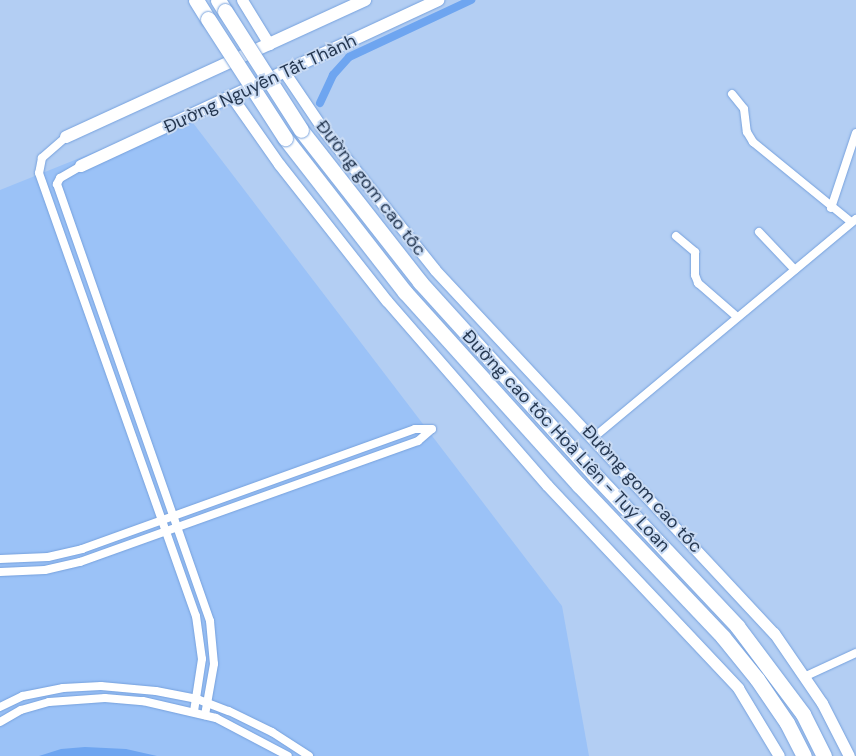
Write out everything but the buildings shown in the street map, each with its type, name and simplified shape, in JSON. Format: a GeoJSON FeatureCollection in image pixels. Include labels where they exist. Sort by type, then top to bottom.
{"type":"FeatureCollection","features":[{"type":"Feature","properties":{"kind":"highway","name":"Đường cao tốc Hoà Liên - Tuý Loan"},"geometry":{"type":"LineString","coordinates":[[196,0],[285,138],[405,292],[579,485],[723,637],[757,679],[786,722],[804,756]]}},
{"type":"Feature","properties":{"kind":"highway","name":"Đường cao tốc Hoà Liên - Tuý Loan"},"geometry":{"type":"LineString","coordinates":[[221,6],[301,130],[420,282],[594,474],[737,626],[793,700],[824,756]]}},
{"type":"Feature","properties":{"kind":"main road"},"geometry":{"type":"LineString","coordinates":[[242,0],[269,44]]}},
{"type":"Feature","properties":{"kind":"main road","name":"Đường Nguyễn Tất Thành"},"geometry":{"type":"LineString","coordinates":[[66,137],[365,0]]}},
{"type":"Feature","properties":{"kind":"main road","name":"Đường Nguyễn Tất Thành"},"geometry":{"type":"LineString","coordinates":[[81,166],[285,73],[438,0]]}},
{"type":"Feature","properties":{"kind":"main road","name":"Đường gom cao tốc"},"geometry":{"type":"LineString","coordinates":[[285,73],[326,132],[435,270],[726,579],[774,633],[804,677],[849,756]]}},
{"type":"Feature","properties":{"kind":"main road"},"geometry":{"type":"LineString","coordinates":[[232,97],[279,164],[387,301],[547,485],[738,688],[779,756]]}},
{"type":"Feature","properties":{"kind":"street"},"geometry":{"type":"LineString","coordinates":[[593,438],[736,316],[795,270],[854,220],[831,208],[795,174],[753,142],[747,132],[744,109],[732,94]]}},
{"type":"Feature","properties":{"kind":"street"},"geometry":{"type":"LineString","coordinates":[[831,208],[856,133]]}},
{"type":"Feature","properties":{"kind":"street"},"geometry":{"type":"LineString","coordinates":[[66,137],[42,158],[39,173],[200,631],[202,659],[194,711]]}},
{"type":"Feature","properties":{"kind":"street"},"geometry":{"type":"LineString","coordinates":[[81,166],[60,178],[56,184],[173,515],[213,637],[214,664],[209,703],[205,715]]}},
{"type":"Feature","properties":{"kind":"street"},"geometry":{"type":"LineString","coordinates":[[759,232],[795,270]]}},
{"type":"Feature","properties":{"kind":"street"},"geometry":{"type":"LineString","coordinates":[[676,236],[695,252],[694,276],[698,282],[736,316]]}},
{"type":"Feature","properties":{"kind":"street"},"geometry":{"type":"LineString","coordinates":[[0,559],[65,554],[415,429],[432,429],[418,441],[72,565],[0,572]]}},
{"type":"Feature","properties":{"kind":"street"},"geometry":{"type":"LineString","coordinates":[[804,677],[856,653]]}},
{"type":"Feature","properties":{"kind":"street"},"geometry":{"type":"LineString","coordinates":[[0,707],[31,693],[87,687],[142,689],[209,703],[257,724],[308,756]]}},
{"type":"Feature","properties":{"kind":"street"},"geometry":{"type":"LineString","coordinates":[[0,722],[40,704],[92,698],[143,701],[205,715],[250,734],[288,756]]}},
{"type":"Feature","properties":{"kind":"shaded area"},"geometry":{"type":"Polygon","coordinates":[[[187,115],[562,606],[589,756],[0,756],[0,190],[187,115]]]}},
{"type":"Feature","properties":{"kind":"shaded area"},"geometry":{"type":"Polygon","coordinates":[[[85,747],[126,749],[157,756],[39,756],[61,749],[85,747]]]}},
{"type":"Feature","properties":{"kind":"waterway"},"geometry":{"type":"LineString","coordinates":[[320,103],[333,75],[349,57],[471,0]]}}]}
